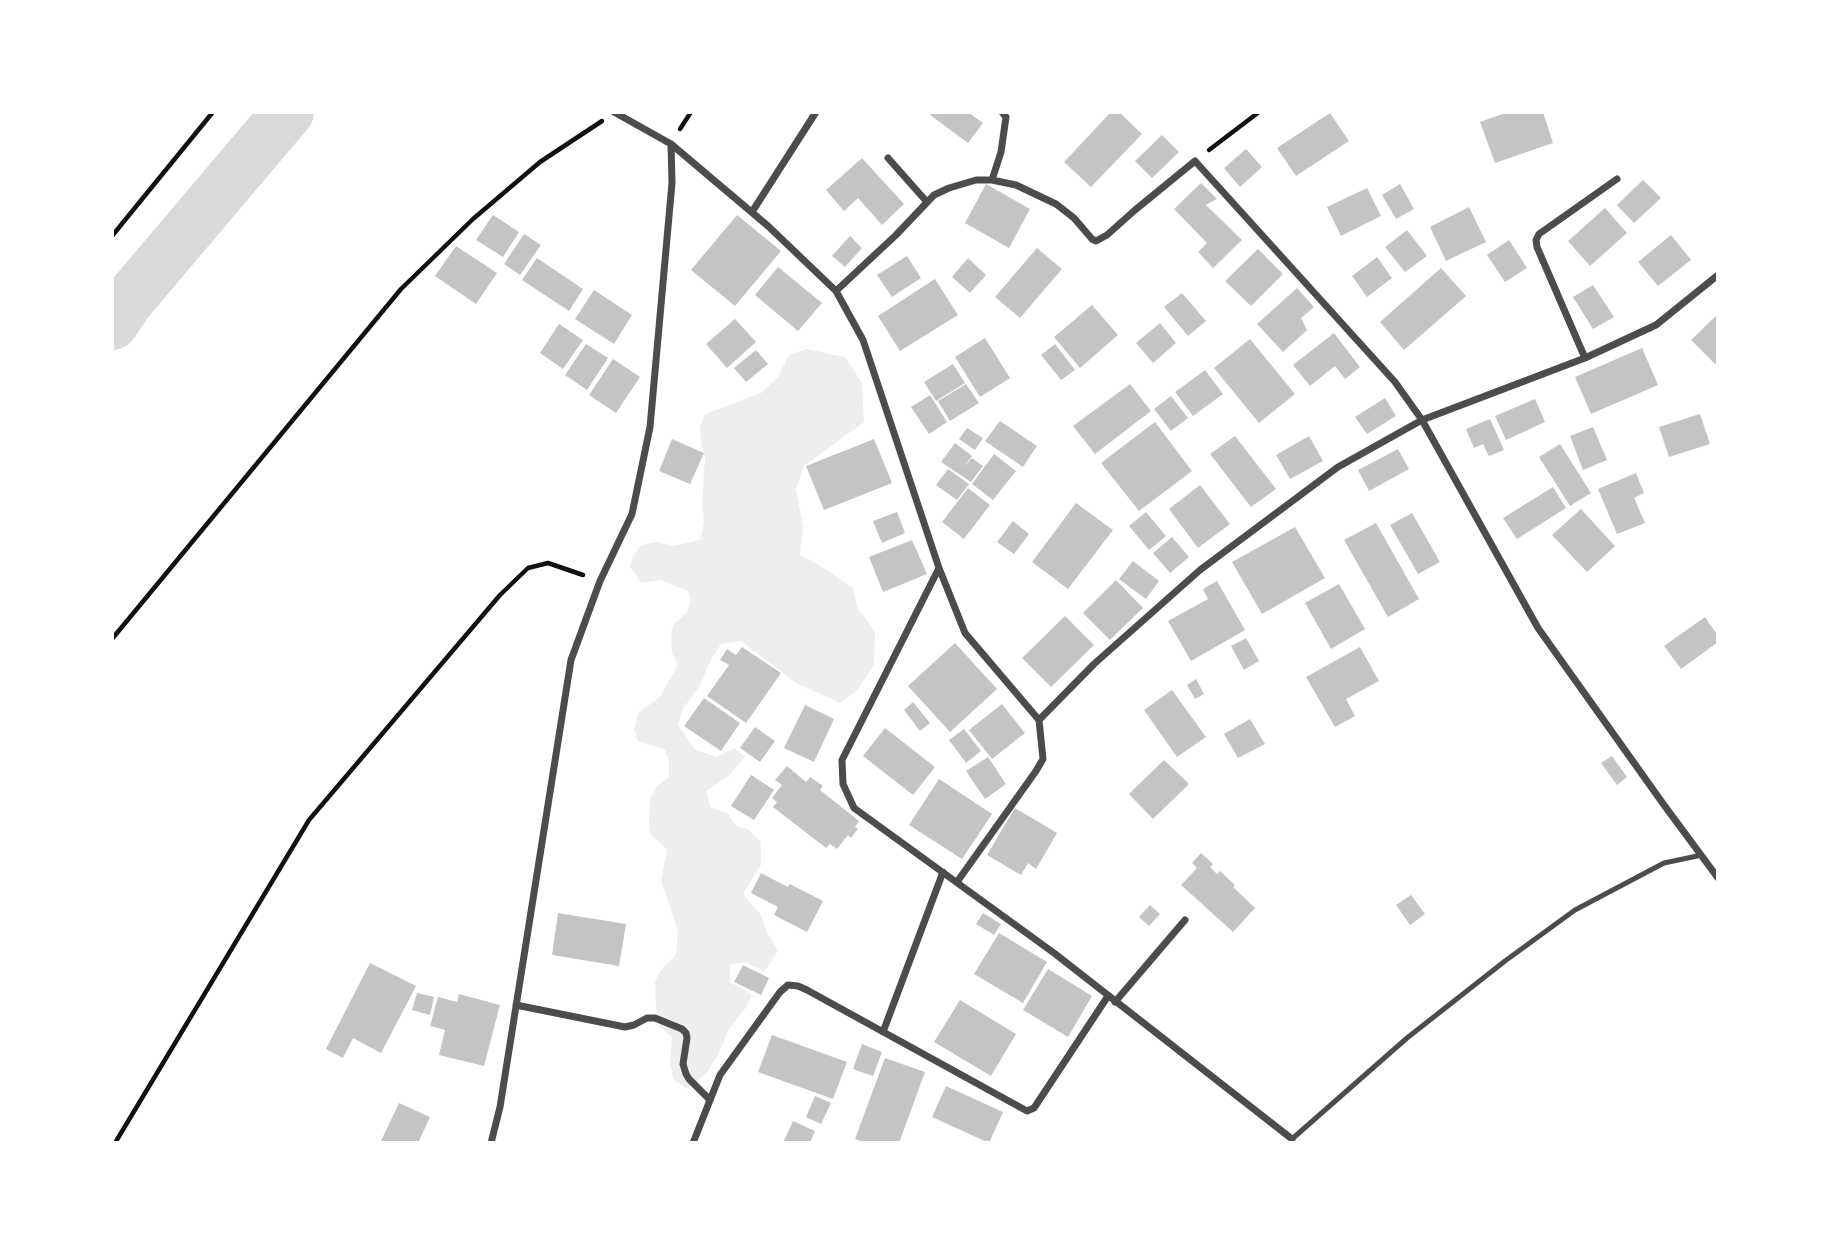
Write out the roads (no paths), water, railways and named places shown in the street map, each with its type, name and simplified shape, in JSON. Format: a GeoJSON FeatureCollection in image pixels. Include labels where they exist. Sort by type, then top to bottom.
{"type":"FeatureCollection","features":[{"type":"Feature","properties":{"kind":"street"},"geometry":{"type":"LineString","coordinates":[[614,112],[671,144],[752,212],[836,291],[863,340],[939,568],[965,633],[1039,720],[1043,759],[957,882]]}},
{"type":"Feature","properties":{"kind":"street"},"geometry":{"type":"LineString","coordinates":[[752,212],[816,112]]}},
{"type":"Feature","properties":{"kind":"street"},"geometry":{"type":"LineString","coordinates":[[992,180],[1001,152],[1006,117],[1002,112]]}},
{"type":"Feature","properties":{"kind":"street"},"geometry":{"type":"LineString","coordinates":[[491,1143],[500,1107],[572,660],[600,581],[632,514],[650,427],[672,183],[671,144]]}},
{"type":"Feature","properties":{"kind":"street"},"geometry":{"type":"LineString","coordinates":[[888,158],[928,202]]}},
{"type":"Feature","properties":{"kind":"street"},"geometry":{"type":"LineString","coordinates":[[836,291],[934,195],[949,188],[976,180],[1016,185],[1056,204],[1096,241],[1107,235],[1195,161],[1395,382],[1422,420],[1538,628],[1718,878]]}},
{"type":"Feature","properties":{"kind":"street"},"geometry":{"type":"LineString","coordinates":[[1586,358],[1536,247],[1536,240],[1539,234],[1616,179]]}},
{"type":"Feature","properties":{"kind":"street"},"geometry":{"type":"LineString","coordinates":[[1039,720],[1094,664],[1200,570],[1338,467],[1422,420],[1586,358],[1656,325],[1718,275]]}},
{"type":"Feature","properties":{"kind":"street"},"geometry":{"type":"LineString","coordinates":[[939,568],[842,760],[843,784],[855,808],[1054,953],[1292,1139]]}},
{"type":"Feature","properties":{"kind":"street"},"geometry":{"type":"LineString","coordinates":[[883,1032],[943,872]]}},
{"type":"Feature","properties":{"kind":"street"},"geometry":{"type":"LineString","coordinates":[[1115,1002],[1185,919]]}},
{"type":"Feature","properties":{"kind":"street"},"geometry":{"type":"LineString","coordinates":[[693,1143],[720,1075],[780,992],[788,985],[807,990],[1027,1111],[1034,1108],[1108,996]]}},
{"type":"Feature","properties":{"kind":"street"},"geometry":{"type":"LineString","coordinates":[[516,1005],[625,1027],[647,1018],[655,1018],[682,1029],[687,1033],[683,1064],[686,1074],[709,1099]]}},
{"type":"Feature","properties":{"kind":"lane"},"geometry":{"type":"LineString","coordinates":[[1292,1139],[1407,1038],[1575,909],[1664,863],[1702,855]]}},
{"type":"Feature","properties":{"kind":"waterway"},"geometry":{"type":"LineString","coordinates":[[112,324],[127,302],[288,112]]}}]}
